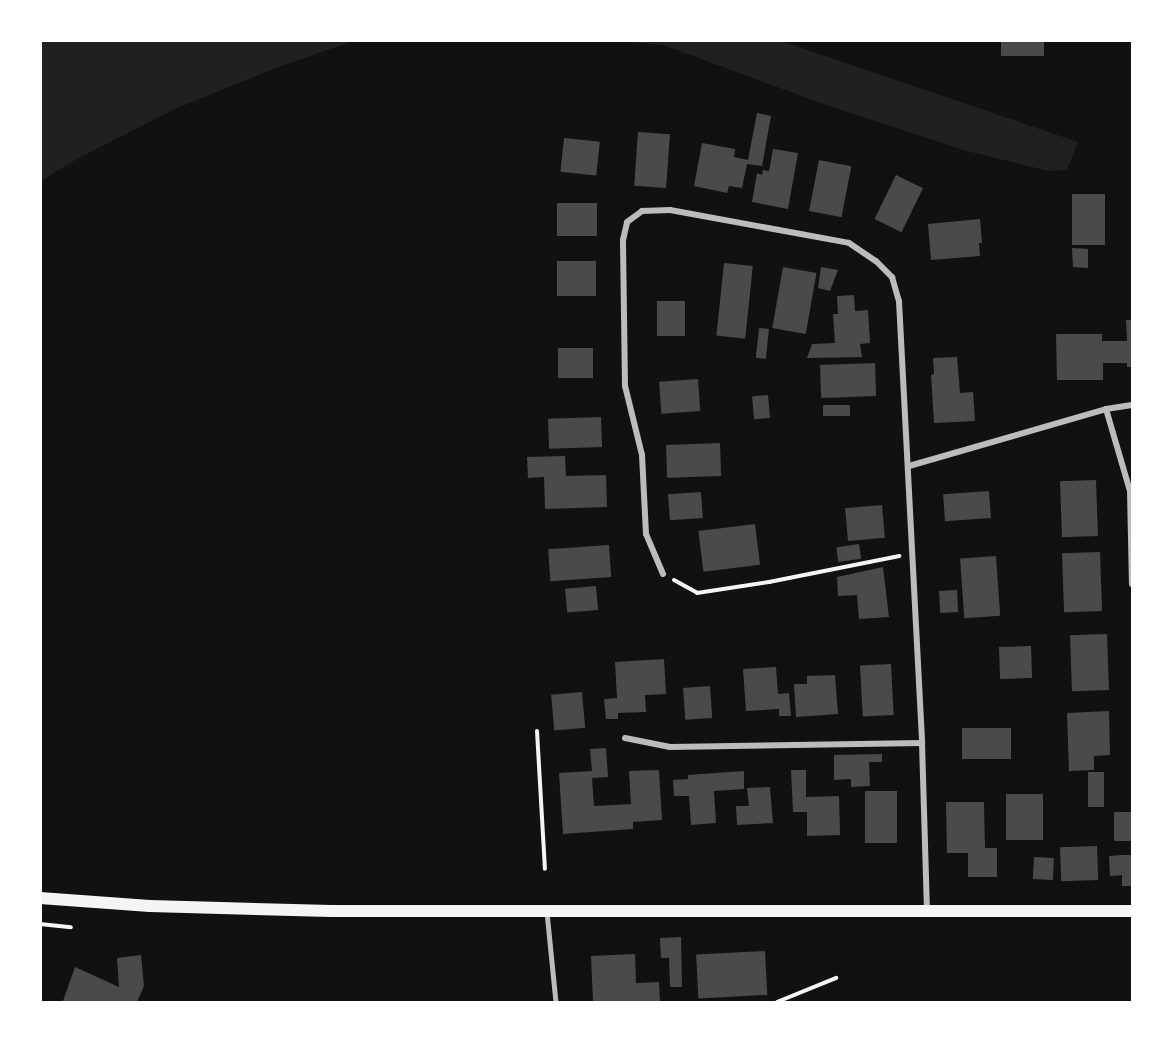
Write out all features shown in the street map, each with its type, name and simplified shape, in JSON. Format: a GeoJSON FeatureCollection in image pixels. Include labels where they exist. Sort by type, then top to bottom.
{"type":"FeatureCollection","features":[{"type":"Feature","properties":{"kind":"main road"},"geometry":{"type":"LineString","coordinates":[[40,898],[173,906],[547,912],[927,909],[1132,911]]}},
{"type":"Feature","properties":{"kind":"street"},"geometry":{"type":"LineString","coordinates":[[663,574],[646,534],[642,455],[625,386],[623,240],[627,222],[642,211],[670,210],[805,233],[849,243],[876,261],[892,277],[899,301],[922,743],[927,909]]}},
{"type":"Feature","properties":{"kind":"street"},"geometry":{"type":"LineString","coordinates":[[909,466],[1106,409],[1132,405]]}},
{"type":"Feature","properties":{"kind":"street"},"geometry":{"type":"LineString","coordinates":[[1106,409],[1130,491],[1132,584]]}},
{"type":"Feature","properties":{"kind":"street"},"geometry":{"type":"LineString","coordinates":[[625,738],[670,747],[922,743]]}},
{"type":"Feature","properties":{"kind":"lane"},"geometry":{"type":"LineString","coordinates":[[547,912],[556,1002]]}},
{"type":"Feature","properties":{"kind":"path"},"geometry":{"type":"LineString","coordinates":[[663,574],[697,593],[769,582],[913,553]]}},
{"type":"Feature","properties":{"kind":"path"},"geometry":{"type":"LineString","coordinates":[[537,731],[545,869]]}},
{"type":"Feature","properties":{"kind":"path"},"geometry":{"type":"LineString","coordinates":[[40,924],[71,927]]}},
{"type":"Feature","properties":{"kind":"path"},"geometry":{"type":"LineString","coordinates":[[777,1002],[836,978]]}},
{"type":"Feature","properties":{"kind":"shaded area"},"geometry":{"type":"Polygon","coordinates":[[[41,40],[353,41],[273,69],[175,109],[75,160],[41,181],[41,40]]]}},
{"type":"Feature","properties":{"kind":"shaded area"},"geometry":{"type":"Polygon","coordinates":[[[618,41],[781,41],[1078,142],[1067,170],[1048,171],[967,151],[829,106],[663,45],[618,41]]]}},
{"type":"Feature","properties":{"kind":"building"},"geometry":{"type":"Polygon","coordinates":[[[1001,40],[1044,40],[1044,56],[1001,56],[1001,40]]]}},
{"type":"Feature","properties":{"kind":"building"},"geometry":{"type":"Polygon","coordinates":[[[757,113],[771,116],[762,166],[747,164],[742,188],[729,186],[727,193],[694,186],[702,143],[735,149],[734,157],[748,160],[757,113]]]}},
{"type":"Feature","properties":{"kind":"building"},"geometry":{"type":"Polygon","coordinates":[[[638,132],[670,134],[666,188],[634,186],[638,132]]]}},
{"type":"Feature","properties":{"kind":"building"},"geometry":{"type":"Polygon","coordinates":[[[564,138],[600,142],[596,176],[560,172],[564,138]]]}},
{"type":"Feature","properties":{"kind":"building"},"geometry":{"type":"Polygon","coordinates":[[[773,149],[798,153],[788,209],[752,202],[757,173],[762,175],[763,170],[769,171],[773,149]]]}},
{"type":"Feature","properties":{"kind":"building"},"geometry":{"type":"Polygon","coordinates":[[[819,160],[851,166],[841,217],[809,211],[819,160]]]}},
{"type":"Feature","properties":{"kind":"building"},"geometry":{"type":"Polygon","coordinates":[[[896,175],[923,188],[901,232],[875,219],[896,175]]]}},
{"type":"Feature","properties":{"kind":"building"},"geometry":{"type":"Polygon","coordinates":[[[1072,194],[1105,194],[1105,245],[1072,245],[1072,194]]]}},
{"type":"Feature","properties":{"kind":"building"},"geometry":{"type":"Polygon","coordinates":[[[557,203],[597,203],[597,236],[557,236],[557,203]]]}},
{"type":"Feature","properties":{"kind":"building"},"geometry":{"type":"Polygon","coordinates":[[[980,219],[982,243],[979,243],[980,256],[931,260],[928,224],[980,219]]]}},
{"type":"Feature","properties":{"kind":"building"},"geometry":{"type":"Polygon","coordinates":[[[1072,248],[1088,249],[1088,268],[1073,267],[1072,248]]]}},
{"type":"Feature","properties":{"kind":"building"},"geometry":{"type":"Polygon","coordinates":[[[557,261],[596,261],[596,296],[557,296],[557,261]]]}},
{"type":"Feature","properties":{"kind":"building"},"geometry":{"type":"Polygon","coordinates":[[[724,263],[753,266],[745,339],[716,336],[724,263]]]}},
{"type":"Feature","properties":{"kind":"building"},"geometry":{"type":"Polygon","coordinates":[[[783,267],[816,273],[806,334],[772,328],[783,267]]]}},
{"type":"Feature","properties":{"kind":"building"},"geometry":{"type":"Polygon","coordinates":[[[821,267],[838,270],[830,291],[818,288],[821,267]]]}},
{"type":"Feature","properties":{"kind":"building"},"geometry":{"type":"Polygon","coordinates":[[[854,295],[855,311],[868,310],[870,343],[860,344],[862,357],[807,358],[812,344],[835,343],[833,314],[838,314],[837,296],[854,295]]]}},
{"type":"Feature","properties":{"kind":"building"},"geometry":{"type":"Polygon","coordinates":[[[657,301],[685,301],[685,336],[657,336],[657,301]]]}},
{"type":"Feature","properties":{"kind":"building"},"geometry":{"type":"Polygon","coordinates":[[[1126,320],[1132,320],[1132,367],[1127,367],[1127,363],[1103,363],[1103,380],[1057,380],[1056,334],[1102,334],[1102,341],[1127,341],[1126,320]]]}},
{"type":"Feature","properties":{"kind":"building"},"geometry":{"type":"Polygon","coordinates":[[[759,328],[769,329],[766,359],[756,358],[759,328]]]}},
{"type":"Feature","properties":{"kind":"building"},"geometry":{"type":"Polygon","coordinates":[[[558,348],[593,348],[593,378],[558,378],[558,348]]]}},
{"type":"Feature","properties":{"kind":"building"},"geometry":{"type":"Polygon","coordinates":[[[957,357],[960,393],[973,392],[975,421],[934,423],[931,375],[934,374],[933,358],[957,357]]]}},
{"type":"Feature","properties":{"kind":"building"},"geometry":{"type":"Polygon","coordinates":[[[875,363],[876,396],[821,398],[820,365],[875,363]]]}},
{"type":"Feature","properties":{"kind":"building"},"geometry":{"type":"Polygon","coordinates":[[[698,379],[700,411],[661,414],[659,382],[698,379]]]}},
{"type":"Feature","properties":{"kind":"building"},"geometry":{"type":"Polygon","coordinates":[[[768,395],[770,418],[754,419],[752,396],[768,395]]]}},
{"type":"Feature","properties":{"kind":"building"},"geometry":{"type":"Polygon","coordinates":[[[823,405],[850,405],[850,416],[823,416],[823,405]]]}},
{"type":"Feature","properties":{"kind":"building"},"geometry":{"type":"Polygon","coordinates":[[[601,417],[602,447],[549,449],[548,419],[601,417]]]}},
{"type":"Feature","properties":{"kind":"building"},"geometry":{"type":"Polygon","coordinates":[[[720,443],[721,476],[667,478],[666,445],[720,443]]]}},
{"type":"Feature","properties":{"kind":"building"},"geometry":{"type":"Polygon","coordinates":[[[565,456],[566,476],[606,475],[607,507],[545,509],[544,477],[528,478],[527,457],[565,456]]]}},
{"type":"Feature","properties":{"kind":"building"},"geometry":{"type":"Polygon","coordinates":[[[1096,480],[1098,536],[1062,537],[1060,481],[1096,480]]]}},
{"type":"Feature","properties":{"kind":"building"},"geometry":{"type":"Polygon","coordinates":[[[989,491],[991,518],[945,521],[943,494],[989,491]]]}},
{"type":"Feature","properties":{"kind":"building"},"geometry":{"type":"Polygon","coordinates":[[[701,492],[703,518],[670,520],[668,494],[701,492]]]}},
{"type":"Feature","properties":{"kind":"building"},"geometry":{"type":"Polygon","coordinates":[[[882,505],[885,538],[848,541],[845,508],[882,505]]]}},
{"type":"Feature","properties":{"kind":"building"},"geometry":{"type":"Polygon","coordinates":[[[755,524],[760,565],[703,572],[698,531],[755,524]]]}},
{"type":"Feature","properties":{"kind":"building"},"geometry":{"type":"Polygon","coordinates":[[[859,544],[861,559],[838,562],[836,547],[859,544]]]}},
{"type":"Feature","properties":{"kind":"building"},"geometry":{"type":"Polygon","coordinates":[[[609,545],[611,577],[550,581],[548,549],[609,545]]]}},
{"type":"Feature","properties":{"kind":"building"},"geometry":{"type":"Polygon","coordinates":[[[1100,552],[1102,611],[1064,612],[1062,553],[1100,552]]]}},
{"type":"Feature","properties":{"kind":"building"},"geometry":{"type":"Polygon","coordinates":[[[996,556],[1000,616],[964,618],[960,559],[996,556]]]}},
{"type":"Feature","properties":{"kind":"building"},"geometry":{"type":"Polygon","coordinates":[[[883,567],[889,617],[859,619],[857,595],[838,596],[837,577],[883,567]]]}},
{"type":"Feature","properties":{"kind":"building"},"geometry":{"type":"Polygon","coordinates":[[[596,586],[598,610],[567,613],[565,589],[596,586]]]}},
{"type":"Feature","properties":{"kind":"building"},"geometry":{"type":"Polygon","coordinates":[[[957,590],[958,612],[940,613],[939,591],[957,590]]]}},
{"type":"Feature","properties":{"kind":"building"},"geometry":{"type":"Polygon","coordinates":[[[1107,634],[1109,690],[1072,691],[1070,635],[1107,634]]]}},
{"type":"Feature","properties":{"kind":"building"},"geometry":{"type":"Polygon","coordinates":[[[1031,646],[1032,678],[1000,679],[999,647],[1031,646]]]}},
{"type":"Feature","properties":{"kind":"building"},"geometry":{"type":"Polygon","coordinates":[[[664,659],[666,694],[645,695],[646,712],[618,713],[618,719],[606,719],[604,699],[617,698],[615,662],[664,659]]]}},
{"type":"Feature","properties":{"kind":"building"},"geometry":{"type":"Polygon","coordinates":[[[891,664],[894,715],[863,717],[860,666],[891,664]]]}},
{"type":"Feature","properties":{"kind":"building"},"geometry":{"type":"Polygon","coordinates":[[[776,667],[778,694],[789,693],[791,716],[779,716],[779,709],[746,711],[743,669],[776,667]]]}},
{"type":"Feature","properties":{"kind":"building"},"geometry":{"type":"Polygon","coordinates":[[[835,675],[838,714],[796,717],[794,684],[807,684],[807,676],[835,675]]]}},
{"type":"Feature","properties":{"kind":"building"},"geometry":{"type":"Polygon","coordinates":[[[710,686],[712,718],[685,720],[683,688],[710,686]]]}},
{"type":"Feature","properties":{"kind":"building"},"geometry":{"type":"Polygon","coordinates":[[[582,692],[585,728],[554,731],[551,695],[582,692]]]}},
{"type":"Feature","properties":{"kind":"building"},"geometry":{"type":"Polygon","coordinates":[[[1109,711],[1110,755],[1094,756],[1094,770],[1069,771],[1067,713],[1109,711]]]}},
{"type":"Feature","properties":{"kind":"building"},"geometry":{"type":"Polygon","coordinates":[[[962,728],[1011,728],[1011,759],[962,759],[962,728]]]}},
{"type":"Feature","properties":{"kind":"building"},"geometry":{"type":"Polygon","coordinates":[[[606,748],[608,777],[592,778],[594,806],[631,804],[629,771],[659,770],[662,820],[633,822],[633,829],[563,834],[559,773],[592,771],[590,749],[606,748]]]}},
{"type":"Feature","properties":{"kind":"building"},"geometry":{"type":"Polygon","coordinates":[[[882,754],[882,762],[869,762],[870,786],[851,787],[851,779],[834,780],[834,755],[882,754]]]}},
{"type":"Feature","properties":{"kind":"building"},"geometry":{"type":"Polygon","coordinates":[[[791,770],[806,770],[806,797],[839,796],[840,835],[807,836],[807,812],[793,812],[791,770]]]}},
{"type":"Feature","properties":{"kind":"building"},"geometry":{"type":"Polygon","coordinates":[[[744,771],[744,789],[714,791],[716,823],[691,825],[689,796],[674,796],[673,780],[688,779],[688,775],[744,771]]]}},
{"type":"Feature","properties":{"kind":"building"},"geometry":{"type":"Polygon","coordinates":[[[1088,772],[1104,772],[1104,807],[1088,807],[1088,772]]]}},
{"type":"Feature","properties":{"kind":"building"},"geometry":{"type":"Polygon","coordinates":[[[770,787],[773,823],[737,825],[736,806],[749,806],[747,788],[770,787]]]}},
{"type":"Feature","properties":{"kind":"building"},"geometry":{"type":"Polygon","coordinates":[[[865,791],[897,791],[897,843],[865,843],[865,791]]]}},
{"type":"Feature","properties":{"kind":"building"},"geometry":{"type":"Polygon","coordinates":[[[1006,794],[1043,794],[1043,840],[1006,840],[1006,794]]]}},
{"type":"Feature","properties":{"kind":"building"},"geometry":{"type":"Polygon","coordinates":[[[946,802],[984,802],[985,848],[997,848],[997,877],[968,877],[968,853],[947,853],[946,802]]]}},
{"type":"Feature","properties":{"kind":"building"},"geometry":{"type":"Polygon","coordinates":[[[1114,812],[1132,812],[1132,841],[1114,841],[1114,812]]]}},
{"type":"Feature","properties":{"kind":"building"},"geometry":{"type":"Polygon","coordinates":[[[1097,846],[1098,880],[1061,881],[1060,847],[1097,846]]]}},
{"type":"Feature","properties":{"kind":"building"},"geometry":{"type":"Polygon","coordinates":[[[1132,855],[1132,886],[1122,886],[1122,875],[1110,876],[1109,856],[1132,855]]]}},
{"type":"Feature","properties":{"kind":"building"},"geometry":{"type":"Polygon","coordinates":[[[1034,857],[1054,858],[1053,880],[1033,879],[1034,857]]]}},
{"type":"Feature","properties":{"kind":"building"},"geometry":{"type":"Polygon","coordinates":[[[681,937],[682,987],[670,987],[669,958],[661,958],[660,938],[681,937]]]}},
{"type":"Feature","properties":{"kind":"building"},"geometry":{"type":"Polygon","coordinates":[[[765,951],[767,995],[698,999],[696,955],[765,951]]]}},
{"type":"Feature","properties":{"kind":"building"},"geometry":{"type":"Polygon","coordinates":[[[635,954],[636,983],[659,982],[660,1002],[593,1002],[591,956],[635,954]]]}},
{"type":"Feature","properties":{"kind":"building"},"geometry":{"type":"Polygon","coordinates":[[[141,955],[144,986],[137,1002],[63,1001],[75,967],[119,987],[117,958],[141,955]]]}}]}
